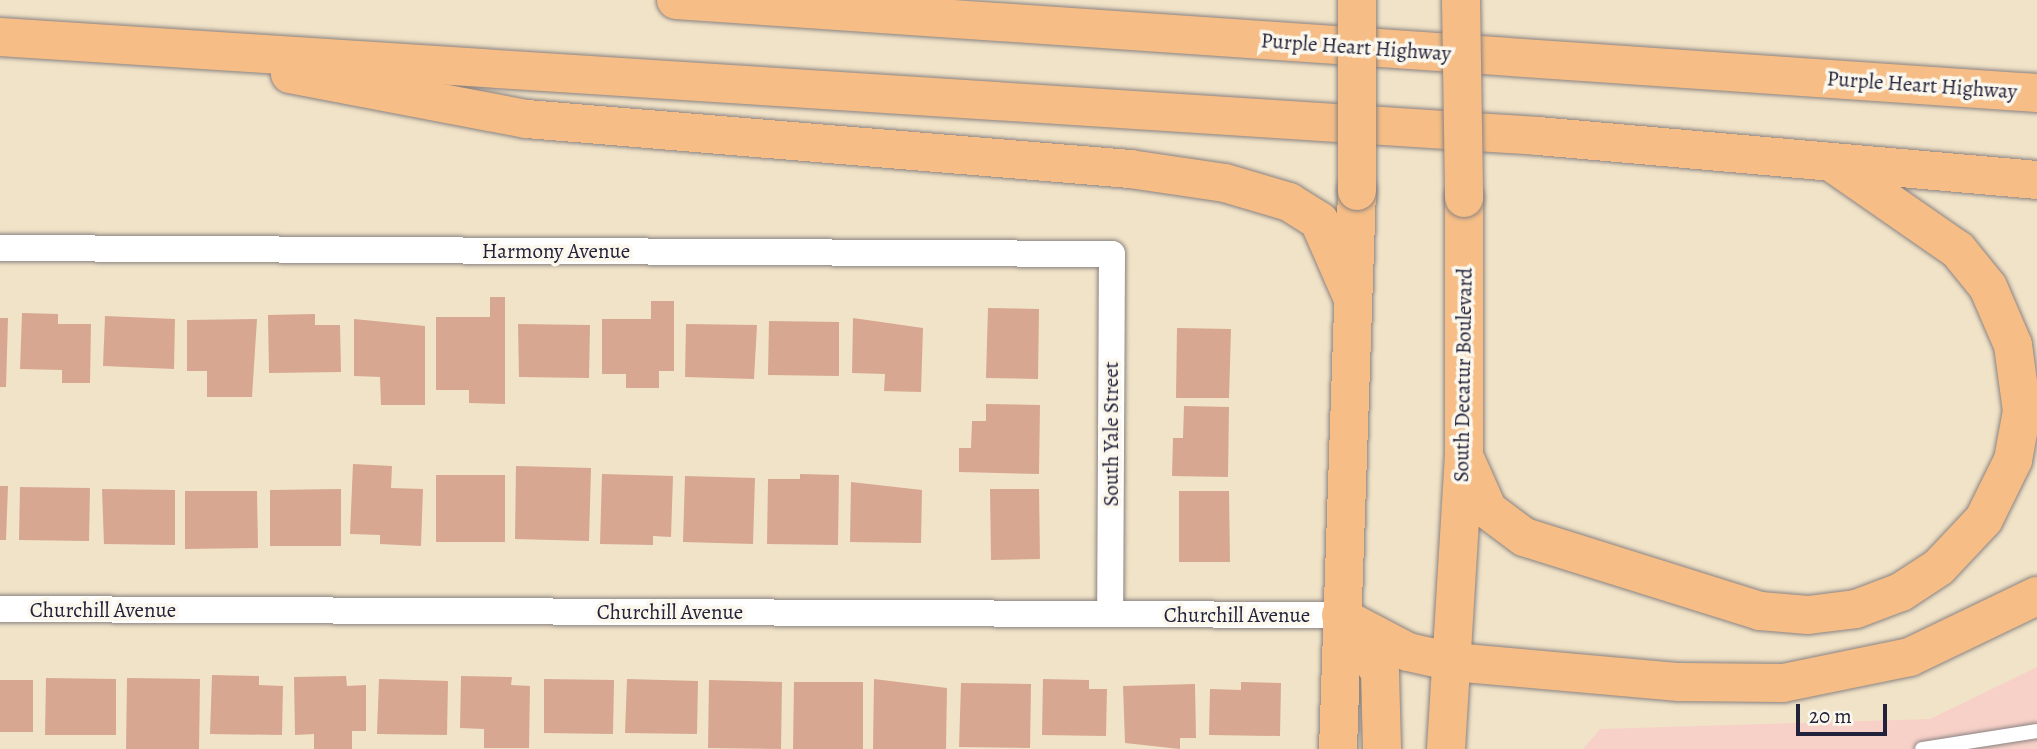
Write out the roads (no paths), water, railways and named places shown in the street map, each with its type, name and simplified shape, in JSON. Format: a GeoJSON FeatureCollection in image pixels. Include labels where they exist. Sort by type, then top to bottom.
{"type":"FeatureCollection","features":[{"type":"Feature","properties":{"kind":"main road","name":"Purple Heart Highway"},"geometry":{"type":"LineString","coordinates":[[676,0],[2037,93]]}},
{"type":"Feature","properties":{"kind":"main road"},"geometry":{"type":"LineString","coordinates":[[1338,749],[1357,191],[1357,0]]}},
{"type":"Feature","properties":{"kind":"main road","name":"South Decatur Boulevard"},"geometry":{"type":"LineString","coordinates":[[1446,749],[1464,456],[1461,0]]}},
{"type":"Feature","properties":{"kind":"main road"},"geometry":{"type":"LineString","coordinates":[[0,37],[648,75],[1830,162],[2037,180]]}},
{"type":"Feature","properties":{"kind":"main road"},"geometry":{"type":"LineString","coordinates":[[141,46],[527,119],[1130,169],[1225,183],[1289,202],[1319,221],[1352,297]]}},
{"type":"Feature","properties":{"kind":"main road"},"geometry":{"type":"LineString","coordinates":[[1464,456],[1488,510],[1524,537],[1760,611],[1808,615],[1856,609],[1901,592],[1940,566],[1984,519],[2013,460],[2022,394],[2009,330],[1989,287],[1958,250],[1830,162]]}},
{"type":"Feature","properties":{"kind":"main road"},"geometry":{"type":"LineString","coordinates":[[1341,615],[1394,646],[1452,662],[1692,683],[1783,683],[1910,657],[2037,596]]}},
{"type":"Feature","properties":{"kind":"main road"},"geometry":{"type":"LineString","coordinates":[[1341,615],[1380,672],[1382,749]]}},
{"type":"Feature","properties":{"kind":"street","name":"Harmony Avenue"},"geometry":{"type":"LineString","coordinates":[[0,248],[1112,254]]}},
{"type":"Feature","properties":{"kind":"street","name":"South Yale Street"},"geometry":{"type":"LineString","coordinates":[[1110,614],[1112,254]]}},
{"type":"Feature","properties":{"kind":"street","name":"Churchill Avenue"},"geometry":{"type":"LineString","coordinates":[[0,609],[1341,615]]}},
{"type":"Feature","properties":{"kind":"lane"},"geometry":{"type":"LineString","coordinates":[[1922,749],[2037,731]]}}]}
